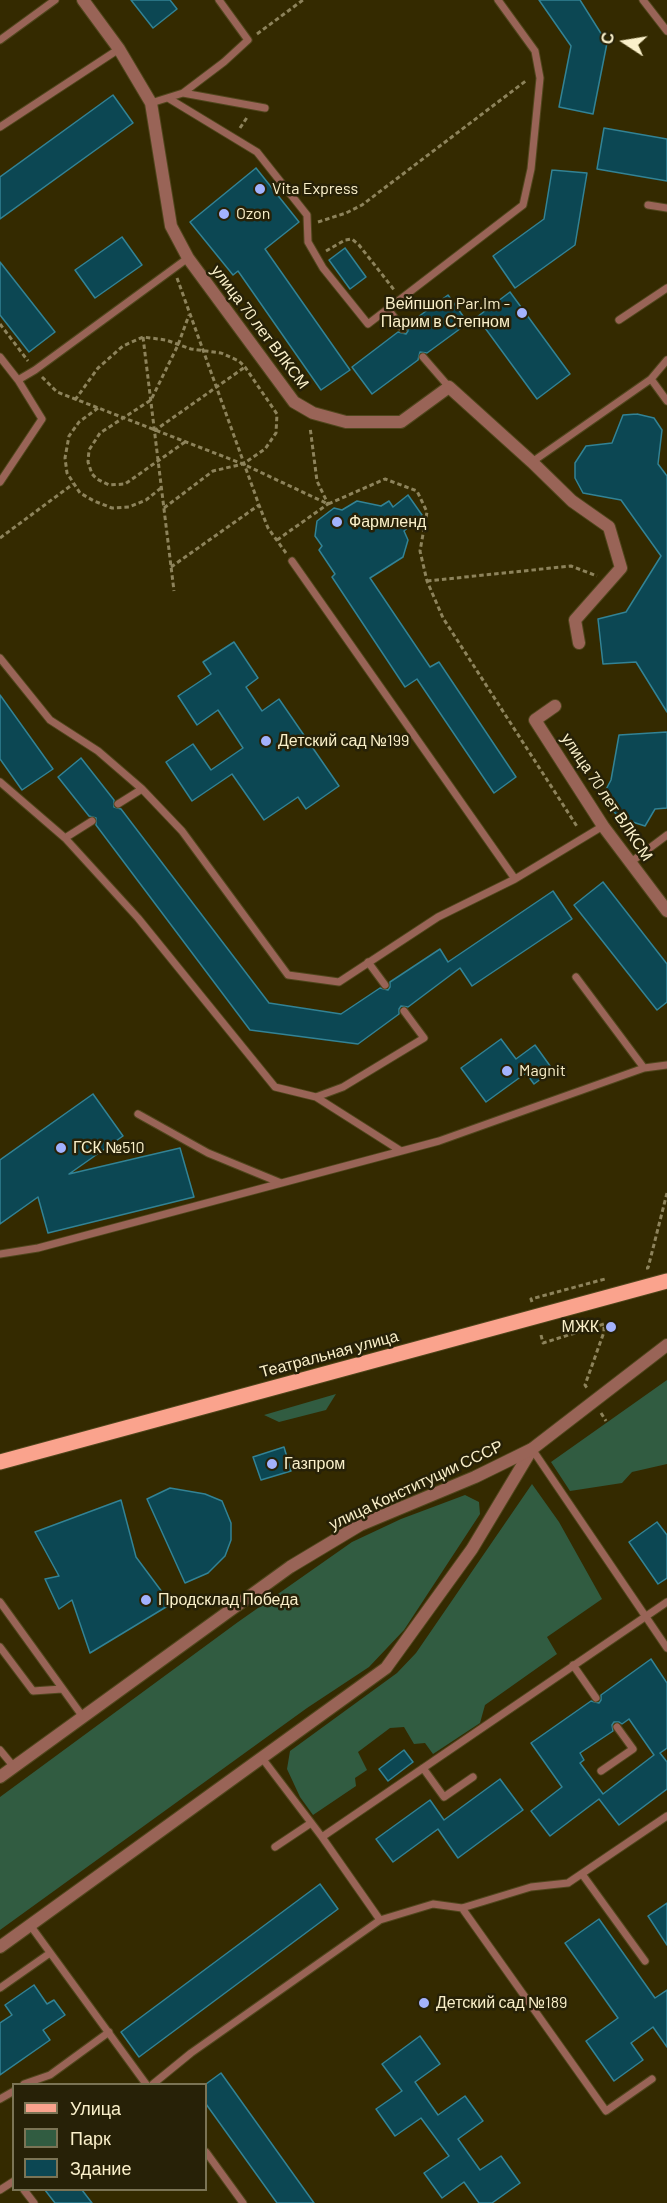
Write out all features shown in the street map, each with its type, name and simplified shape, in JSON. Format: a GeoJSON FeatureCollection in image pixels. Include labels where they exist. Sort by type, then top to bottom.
{"type":"FeatureCollection","features":[{"type":"Feature","properties":{"kind":"main road","name":"Театральная улица"},"geometry":{"type":"LineString","coordinates":[[0,1462],[667,1281]]}},
{"type":"Feature","properties":{"kind":"street","name":"улица 70 лет ВЛКСМ"},"geometry":{"type":"LineString","coordinates":[[83,0],[119,49],[151,103],[171,226],[188,258],[294,402],[313,413],[346,422],[401,422],[448,387]]}},
{"type":"Feature","properties":{"kind":"street"},"geometry":{"type":"LineString","coordinates":[[448,387],[572,501],[609,527],[621,568],[575,620],[579,643]]}},
{"type":"Feature","properties":{"kind":"street","name":"улица 70 лет ВЛКСМ"},"geometry":{"type":"LineString","coordinates":[[555,706],[535,720],[603,826],[667,911]]}},
{"type":"Feature","properties":{"kind":"street","name":"улица Конституции СССР"},"geometry":{"type":"LineString","coordinates":[[0,1777],[290,1567],[360,1525],[475,1477],[532,1449],[667,1345]]}},
{"type":"Feature","properties":{"kind":"street"},"geometry":{"type":"LineString","coordinates":[[0,1947],[386,1668],[472,1549],[532,1449]]}},
{"type":"Feature","properties":{"kind":"lane"},"geometry":{"type":"LineString","coordinates":[[0,40],[55,0]]}},
{"type":"Feature","properties":{"kind":"lane"},"geometry":{"type":"LineString","coordinates":[[151,103],[183,93],[224,62],[248,40],[219,0]]}},
{"type":"Feature","properties":{"kind":"lane"},"geometry":{"type":"LineString","coordinates":[[168,98],[257,152],[307,215],[308,242],[316,256],[368,324],[523,205],[531,169],[540,78],[534,51],[498,0]]}},
{"type":"Feature","properties":{"kind":"lane"},"geometry":{"type":"LineString","coordinates":[[643,0],[664,22],[667,31]]}},
{"type":"Feature","properties":{"kind":"lane"},"geometry":{"type":"LineString","coordinates":[[0,127],[119,49]]}},
{"type":"Feature","properties":{"kind":"lane"},"geometry":{"type":"LineString","coordinates":[[183,93],[265,108]]}},
{"type":"Feature","properties":{"kind":"lane"},"geometry":{"type":"LineString","coordinates":[[648,205],[667,208]]}},
{"type":"Feature","properties":{"kind":"lane"},"geometry":{"type":"LineString","coordinates":[[18,380],[188,258]]}},
{"type":"Feature","properties":{"kind":"lane"},"geometry":{"type":"LineString","coordinates":[[619,320],[667,288]]}},
{"type":"Feature","properties":{"kind":"lane"},"geometry":{"type":"LineString","coordinates":[[388,309],[403,329]]}},
{"type":"Feature","properties":{"kind":"lane"},"geometry":{"type":"LineString","coordinates":[[0,357],[18,380],[42,419],[0,482]]}},
{"type":"Feature","properties":{"kind":"lane"},"geometry":{"type":"LineString","coordinates":[[423,357],[448,387]]}},
{"type":"Feature","properties":{"kind":"lane"},"geometry":{"type":"LineString","coordinates":[[532,462],[651,379],[667,360]]}},
{"type":"Feature","properties":{"kind":"lane"},"geometry":{"type":"LineString","coordinates":[[651,379],[667,401]]}},
{"type":"Feature","properties":{"kind":"lane"},"geometry":{"type":"LineString","coordinates":[[292,561],[515,879]]}},
{"type":"Feature","properties":{"kind":"lane"},"geometry":{"type":"LineString","coordinates":[[0,658],[50,720],[98,751],[142,789],[182,831],[288,975],[339,982],[438,917],[515,879],[603,826]]}},
{"type":"Feature","properties":{"kind":"lane"},"geometry":{"type":"LineString","coordinates":[[0,782],[65,838],[138,918],[275,1088],[316,1097],[401,1151]]}},
{"type":"Feature","properties":{"kind":"lane"},"geometry":{"type":"LineString","coordinates":[[117,804],[142,789]]}},
{"type":"Feature","properties":{"kind":"lane"},"geometry":{"type":"LineString","coordinates":[[65,838],[92,821]]}},
{"type":"Feature","properties":{"kind":"lane"},"geometry":{"type":"LineString","coordinates":[[631,862],[667,836]]}},
{"type":"Feature","properties":{"kind":"lane"},"geometry":{"type":"LineString","coordinates":[[368,962],[385,985]]}},
{"type":"Feature","properties":{"kind":"lane"},"geometry":{"type":"LineString","coordinates":[[576,977],[644,1068]]}},
{"type":"Feature","properties":{"kind":"lane"},"geometry":{"type":"LineString","coordinates":[[316,1097],[343,1086],[424,1038],[404,1011]]}},
{"type":"Feature","properties":{"kind":"lane"},"geometry":{"type":"LineString","coordinates":[[0,1254],[38,1248],[439,1141],[644,1068],[667,1065]]}},
{"type":"Feature","properties":{"kind":"lane"},"geometry":{"type":"LineString","coordinates":[[138,1114],[208,1153],[280,1183]]}},
{"type":"Feature","properties":{"kind":"lane"},"geometry":{"type":"LineString","coordinates":[[532,1449],[667,1648]]}},
{"type":"Feature","properties":{"kind":"lane"},"geometry":{"type":"LineString","coordinates":[[0,1602],[83,1717]]}},
{"type":"Feature","properties":{"kind":"lane"},"geometry":{"type":"LineString","coordinates":[[321,1837],[667,1602]]}},
{"type":"Feature","properties":{"kind":"lane"},"geometry":{"type":"LineString","coordinates":[[0,1647],[33,1691],[62,1689]]}},
{"type":"Feature","properties":{"kind":"lane"},"geometry":{"type":"LineString","coordinates":[[573,1665],[596,1698]]}},
{"type":"Feature","properties":{"kind":"lane"},"geometry":{"type":"LineString","coordinates":[[601,1771],[633,1749],[617,1727]]}},
{"type":"Feature","properties":{"kind":"lane"},"geometry":{"type":"LineString","coordinates":[[0,1750],[14,1767]]}},
{"type":"Feature","properties":{"kind":"lane"},"geometry":{"type":"LineString","coordinates":[[262,1758],[380,1920]]}},
{"type":"Feature","properties":{"kind":"lane"},"geometry":{"type":"LineString","coordinates":[[423,1768],[444,1797],[473,1777]]}},
{"type":"Feature","properties":{"kind":"lane"},"geometry":{"type":"LineString","coordinates":[[155,2083],[191,2053],[380,1920],[433,1904],[462,1908],[531,1887],[568,1883],[667,1816]]}},
{"type":"Feature","properties":{"kind":"lane"},"geometry":{"type":"LineString","coordinates":[[275,1847],[311,1823]]}},
{"type":"Feature","properties":{"kind":"lane"},"geometry":{"type":"LineString","coordinates":[[582,1874],[645,1961]]}},
{"type":"Feature","properties":{"kind":"lane"},"geometry":{"type":"LineString","coordinates":[[462,1908],[606,2111],[652,2079]]}},
{"type":"Feature","properties":{"kind":"lane"},"geometry":{"type":"LineString","coordinates":[[30,1925],[110,2032],[145,2083]]}},
{"type":"Feature","properties":{"kind":"lane"},"geometry":{"type":"LineString","coordinates":[[0,1988],[50,1953]]}},
{"type":"Feature","properties":{"kind":"lane"},"geometry":{"type":"LineString","coordinates":[[30,2083],[50,2075],[110,2032]]}},
{"type":"Feature","properties":{"kind":"lane"},"geometry":{"type":"LineString","coordinates":[[207,2153],[243,2203]]}},
{"type":"Feature","properties":{"kind":"path"},"geometry":{"type":"LineString","coordinates":[[248,40],[303,0]]}},
{"type":"Feature","properties":{"kind":"path"},"geometry":{"type":"LineString","coordinates":[[307,225],[346,213],[362,205],[539,71]]}},
{"type":"Feature","properties":{"kind":"path"},"geometry":{"type":"LineString","coordinates":[[234,137],[254,106]]}},
{"type":"Feature","properties":{"kind":"path"},"geometry":{"type":"LineString","coordinates":[[316,256],[345,240],[352,240],[359,244],[401,299]]}},
{"type":"Feature","properties":{"kind":"path"},"geometry":{"type":"LineString","coordinates":[[174,268],[268,528],[292,561]]}},
{"type":"Feature","properties":{"kind":"path"},"geometry":{"type":"LineString","coordinates":[[185,442],[125,484],[109,485],[92,474],[88,462],[89,450],[100,433],[151,400],[178,345],[190,313]]}},
{"type":"Feature","properties":{"kind":"path"},"geometry":{"type":"LineString","coordinates":[[0,324],[34,370],[57,392],[243,464],[328,504]]}},
{"type":"Feature","properties":{"kind":"path"},"geometry":{"type":"LineString","coordinates":[[75,400],[98,368],[123,346],[143,337],[166,340],[178,345],[221,354],[239,361],[244,367],[278,414],[276,433],[265,449],[243,464],[213,471],[164,508]]}},
{"type":"Feature","properties":{"kind":"path"},"geometry":{"type":"LineString","coordinates":[[143,337],[174,591]]}},
{"type":"Feature","properties":{"kind":"path"},"geometry":{"type":"LineString","coordinates":[[154,431],[244,367]]}},
{"type":"Feature","properties":{"kind":"path"},"geometry":{"type":"LineString","coordinates":[[98,408],[79,422],[69,436],[65,458],[67,473],[80,493],[112,508],[129,507],[146,500],[161,488]]}},
{"type":"Feature","properties":{"kind":"path"},"geometry":{"type":"LineString","coordinates":[[313,413],[309,432],[315,471],[317,481],[328,504]]}},
{"type":"Feature","properties":{"kind":"path"},"geometry":{"type":"LineString","coordinates":[[277,540],[328,504],[385,479],[417,491],[427,512],[420,551],[427,581],[443,618],[585,838]]}},
{"type":"Feature","properties":{"kind":"path"},"geometry":{"type":"LineString","coordinates":[[0,538],[73,484]]}},
{"type":"Feature","properties":{"kind":"path"},"geometry":{"type":"LineString","coordinates":[[171,567],[259,505]]}},
{"type":"Feature","properties":{"kind":"path"},"geometry":{"type":"LineString","coordinates":[[427,581],[571,566],[609,581]]}},
{"type":"Feature","properties":{"kind":"path"},"geometry":{"type":"LineString","coordinates":[[637,1271],[648,1268],[667,1193]]}},
{"type":"Feature","properties":{"kind":"path"},"geometry":{"type":"LineString","coordinates":[[533,1306],[531,1299],[605,1279]]}},
{"type":"Feature","properties":{"kind":"path"},"geometry":{"type":"LineString","coordinates":[[541,1335],[543,1342],[604,1324],[604,1332],[585,1385],[587,1390]]}},
{"type":"Feature","properties":{"kind":"path"},"geometry":{"type":"LineString","coordinates":[[601,1413],[606,1421]]}},
{"type":"Feature","properties":{"kind":"green space"},"geometry":{"type":"Polygon","coordinates":[[[667,1380],[667,1464],[632,1472],[622,1483],[570,1491],[551,1462],[667,1380]]]}},
{"type":"Feature","properties":{"kind":"green space"},"geometry":{"type":"Polygon","coordinates":[[[336,1394],[326,1410],[279,1422],[264,1415],[336,1394]]]}},
{"type":"Feature","properties":{"kind":"green space"},"geometry":{"type":"Polygon","coordinates":[[[532,1484],[559,1522],[602,1599],[547,1637],[557,1654],[485,1705],[480,1723],[433,1754],[425,1743],[414,1744],[404,1727],[390,1728],[358,1752],[367,1770],[355,1778],[356,1786],[313,1815],[300,1797],[287,1769],[290,1751],[397,1673],[416,1653],[532,1484]]]}},
{"type":"Feature","properties":{"kind":"green space"},"geometry":{"type":"Polygon","coordinates":[[[465,1495],[479,1502],[480,1514],[404,1630],[369,1667],[307,1708],[0,1930],[0,1797],[238,1622],[352,1542],[401,1519],[465,1495]]]}},
{"type":"Feature","properties":{"kind":"building"},"geometry":{"type":"Polygon","coordinates":[[[131,0],[170,0],[177,9],[153,28],[131,0]]]}},
{"type":"Feature","properties":{"kind":"building"},"geometry":{"type":"Polygon","coordinates":[[[539,0],[580,0],[607,43],[593,114],[559,107],[571,46],[539,0]]]}},
{"type":"Feature","properties":{"kind":"building"},"geometry":{"type":"Polygon","coordinates":[[[113,95],[133,123],[0,219],[0,177],[113,95]]]}},
{"type":"Feature","properties":{"kind":"building"},"geometry":{"type":"Polygon","coordinates":[[[604,128],[667,139],[667,181],[597,169],[604,128]]]}},
{"type":"Feature","properties":{"kind":"building"},"geometry":{"type":"Polygon","coordinates":[[[256,168],[299,222],[265,249],[350,370],[321,390],[238,271],[233,275],[190,222],[256,168]]]}},
{"type":"Feature","properties":{"kind":"building"},"geometry":{"type":"Polygon","coordinates":[[[552,170],[587,173],[575,245],[515,288],[493,256],[544,219],[552,170]]]}},
{"type":"Feature","properties":{"kind":"building"},"geometry":{"type":"Polygon","coordinates":[[[122,237],[142,265],[95,298],[75,270],[122,237]]]}},
{"type":"Feature","properties":{"kind":"building"},"geometry":{"type":"Polygon","coordinates":[[[345,248],[366,277],[350,289],[329,260],[345,248]]]}},
{"type":"Feature","properties":{"kind":"building"},"geometry":{"type":"Polygon","coordinates":[[[0,262],[55,332],[29,352],[0,315],[0,262]]]}},
{"type":"Feature","properties":{"kind":"building"},"geometry":{"type":"Polygon","coordinates":[[[510,292],[570,374],[537,399],[477,317],[510,292]]]}},
{"type":"Feature","properties":{"kind":"building"},"geometry":{"type":"Polygon","coordinates":[[[448,295],[468,323],[427,353],[420,352],[418,360],[372,394],[352,367],[398,332],[406,334],[407,325],[448,295]]]}},
{"type":"Feature","properties":{"kind":"building"},"geometry":{"type":"Polygon","coordinates":[[[637,414],[654,418],[662,430],[658,464],[667,476],[667,712],[636,662],[603,664],[598,619],[626,612],[661,556],[621,500],[583,493],[575,478],[575,463],[586,446],[612,443],[623,415],[637,414]]]}},
{"type":"Feature","properties":{"kind":"building"},"geometry":{"type":"Polygon","coordinates":[[[408,495],[422,515],[404,531],[408,540],[403,557],[370,578],[430,667],[439,662],[516,777],[494,793],[417,679],[405,687],[332,577],[335,574],[319,550],[322,546],[315,536],[317,521],[334,508],[342,510],[357,501],[381,506],[389,501],[393,507],[408,495]]]}},
{"type":"Feature","properties":{"kind":"building"},"geometry":{"type":"Polygon","coordinates":[[[234,642],[258,678],[246,687],[262,711],[279,699],[339,786],[306,809],[298,797],[264,820],[232,774],[192,801],[166,762],[193,744],[211,770],[243,748],[218,710],[197,725],[178,696],[211,674],[203,662],[234,642]]]}},
{"type":"Feature","properties":{"kind":"building"},"geometry":{"type":"Polygon","coordinates":[[[0,695],[53,769],[22,790],[0,759],[0,695]]]}},
{"type":"Feature","properties":{"kind":"building"},"geometry":{"type":"Polygon","coordinates":[[[667,732],[667,808],[655,809],[645,826],[620,818],[601,799],[611,780],[619,735],[667,732]]]}},
{"type":"Feature","properties":{"kind":"building"},"geometry":{"type":"Polygon","coordinates":[[[81,758],[114,800],[114,807],[121,809],[269,1003],[341,1014],[380,988],[388,990],[390,982],[440,949],[448,962],[553,891],[572,919],[472,986],[460,968],[408,1007],[401,1006],[399,1014],[358,1044],[250,1030],[96,825],[96,818],[89,816],[58,777],[81,758]]]}},
{"type":"Feature","properties":{"kind":"building"},"geometry":{"type":"Polygon","coordinates":[[[603,882],[667,964],[667,1002],[657,1010],[574,905],[603,882]]]}},
{"type":"Feature","properties":{"kind":"building","name":"Magnit"},"geometry":{"type":"Polygon","coordinates":[[[501,1039],[516,1059],[535,1045],[553,1070],[534,1084],[526,1073],[486,1102],[461,1068],[501,1039]]]}},
{"type":"Feature","properties":{"kind":"building"},"geometry":{"type":"Polygon","coordinates":[[[93,1094],[123,1136],[69,1174],[180,1148],[194,1197],[48,1233],[38,1197],[0,1224],[0,1160],[93,1094]]]}},
{"type":"Feature","properties":{"kind":"building","name":"Газпром"},"geometry":{"type":"Polygon","coordinates":[[[284,1447],[291,1471],[261,1480],[253,1457],[284,1447]]]}},
{"type":"Feature","properties":{"kind":"building"},"geometry":{"type":"Polygon","coordinates":[[[170,1488],[205,1494],[222,1501],[231,1523],[231,1540],[225,1556],[208,1573],[185,1583],[147,1499],[170,1488]]]}},
{"type":"Feature","properties":{"kind":"building"},"geometry":{"type":"Polygon","coordinates":[[[121,1500],[136,1557],[171,1604],[90,1653],[72,1600],[59,1609],[45,1579],[59,1576],[35,1532],[121,1500]]]}},
{"type":"Feature","properties":{"kind":"building"},"geometry":{"type":"Polygon","coordinates":[[[657,1522],[667,1535],[667,1578],[658,1584],[629,1542],[657,1522]]]}},
{"type":"Feature","properties":{"kind":"building"},"geometry":{"type":"Polygon","coordinates":[[[651,1659],[667,1683],[667,1748],[660,1753],[667,1762],[667,1789],[619,1825],[599,1799],[550,1836],[531,1811],[562,1787],[531,1743],[591,1701],[599,1703],[601,1695],[651,1659]],[[629,1719],[622,1724],[614,1722],[613,1731],[580,1753],[584,1760],[580,1763],[603,1794],[654,1755],[629,1719]]]}},
{"type":"Feature","properties":{"kind":"building"},"geometry":{"type":"Polygon","coordinates":[[[404,1750],[413,1762],[388,1781],[379,1769],[404,1750]]]}},
{"type":"Feature","properties":{"kind":"building"},"geometry":{"type":"Polygon","coordinates":[[[500,1779],[523,1810],[458,1858],[438,1829],[393,1862],[376,1839],[430,1800],[444,1820],[500,1779]]]}},
{"type":"Feature","properties":{"kind":"building"},"geometry":{"type":"Polygon","coordinates":[[[320,1884],[338,1909],[139,2057],[121,2032],[320,1884]]]}},
{"type":"Feature","properties":{"kind":"building"},"geometry":{"type":"Polygon","coordinates":[[[667,1903],[667,1945],[648,1916],[667,1903]]]}},
{"type":"Feature","properties":{"kind":"building"},"geometry":{"type":"Polygon","coordinates":[[[599,1919],[655,1998],[667,1990],[667,2047],[653,2027],[631,2043],[643,2060],[614,2081],[586,2041],[618,2018],[565,1943],[599,1919]]]}},
{"type":"Feature","properties":{"kind":"building"},"geometry":{"type":"Polygon","coordinates":[[[34,1985],[47,2004],[54,2000],[65,2015],[43,2030],[50,2040],[0,2075],[0,2023],[12,2015],[5,2005],[34,1985]]]}},
{"type":"Feature","properties":{"kind":"building"},"geometry":{"type":"Polygon","coordinates":[[[420,2036],[440,2064],[415,2082],[438,2115],[465,2096],[483,2121],[458,2139],[480,2170],[501,2156],[520,2183],[492,2203],[479,2203],[464,2182],[442,2198],[424,2173],[449,2156],[421,2118],[395,2136],[376,2109],[402,2091],[382,2064],[420,2036]]]}},
{"type":"Feature","properties":{"kind":"building"},"geometry":{"type":"Polygon","coordinates":[[[221,2073],[314,2203],[277,2203],[207,2105],[207,2083],[221,2073]]]}},
{"type":"Feature","properties":{"kind":"building"},"geometry":{"type":"Polygon","coordinates":[[[46,2191],[83,2191],[92,2203],[55,2203],[46,2191]]]}},
{"type":"Feature","properties":{"kind":"place","name":"Vita Express"},"geometry":{"type":"Point","coordinates":[260,189]}},
{"type":"Feature","properties":{"kind":"place","name":"Ozon"},"geometry":{"type":"Point","coordinates":[224,214]}},
{"type":"Feature","properties":{"kind":"place","name":"Вейпшоп Par.Im - Парим в Степном"},"geometry":{"type":"Point","coordinates":[522,313]}},
{"type":"Feature","properties":{"kind":"place","name":"Фармленд"},"geometry":{"type":"Point","coordinates":[337,522]}},
{"type":"Feature","properties":{"kind":"place","name":"Детский сад №199"},"geometry":{"type":"Point","coordinates":[266,741]}},
{"type":"Feature","properties":{"kind":"place","name":"Magnit"},"geometry":{"type":"Point","coordinates":[507,1071]}},
{"type":"Feature","properties":{"kind":"place","name":"ГСК №510"},"geometry":{"type":"Point","coordinates":[61,1148]}},
{"type":"Feature","properties":{"kind":"place","name":"МЖК"},"geometry":{"type":"Point","coordinates":[611,1327]}},
{"type":"Feature","properties":{"kind":"place","name":"Газпром"},"geometry":{"type":"Point","coordinates":[272,1464]}},
{"type":"Feature","properties":{"kind":"place","name":"Продсклад Победа"},"geometry":{"type":"Point","coordinates":[146,1600]}},
{"type":"Feature","properties":{"kind":"place","name":"Детский сад №189"},"geometry":{"type":"Point","coordinates":[424,2003]}}]}
